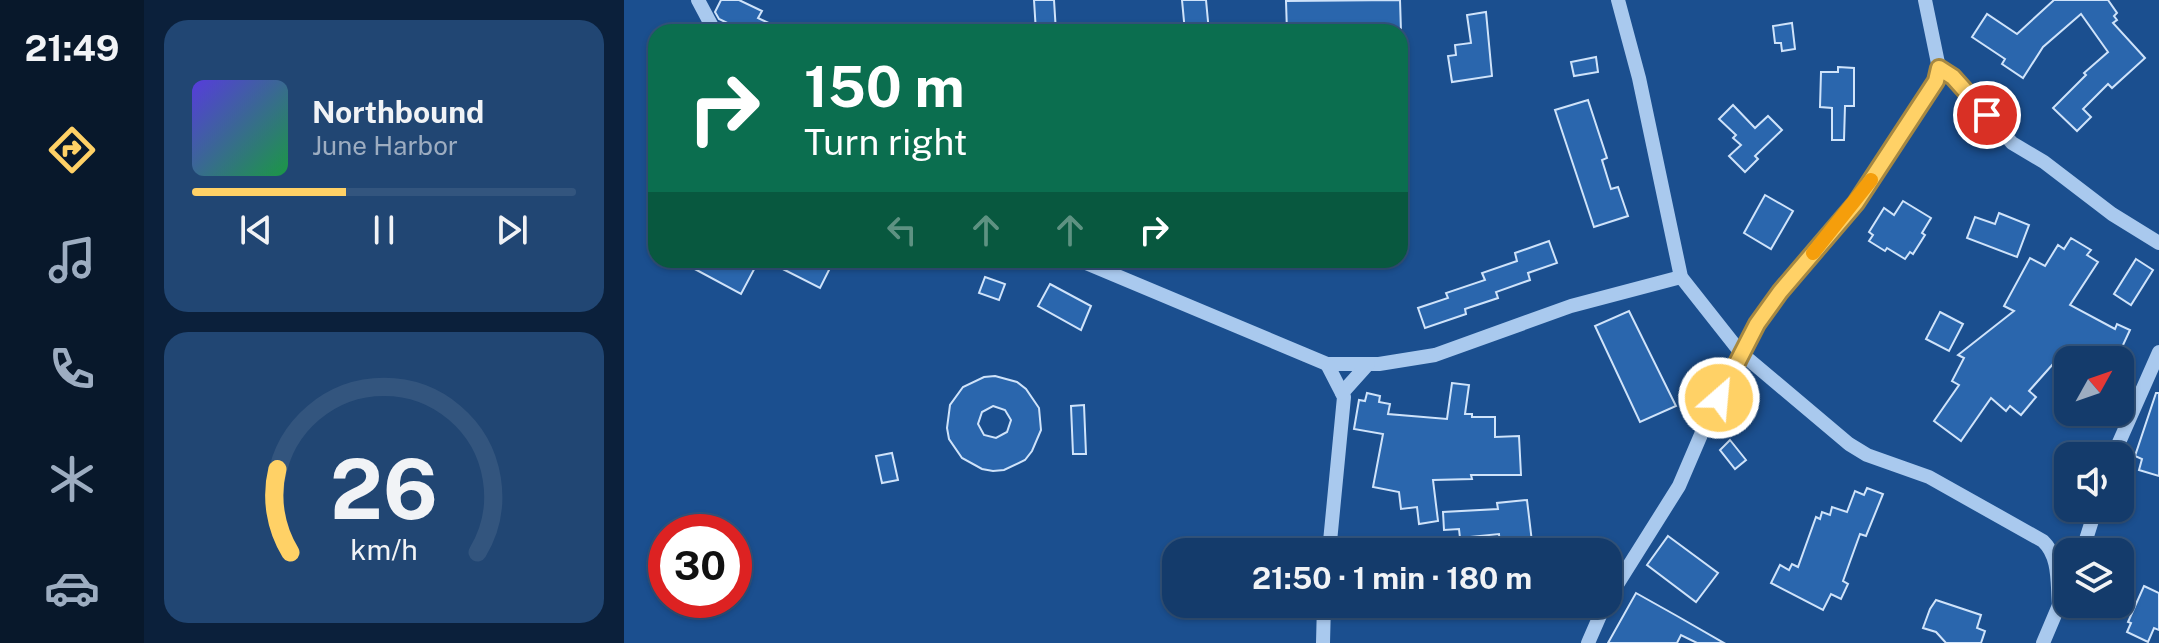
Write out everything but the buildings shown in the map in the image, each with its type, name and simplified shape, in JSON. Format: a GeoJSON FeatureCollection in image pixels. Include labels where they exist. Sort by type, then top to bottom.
{"type":"FeatureCollection","features":[{"type":"Feature","properties":{"kind":"street"},"geometry":{"type":"LineString","coordinates":[[698,0],[711,24]]}},
{"type":"Feature","properties":{"kind":"street"},"geometry":{"type":"LineString","coordinates":[[1618,0],[1639,78],[1681,277],[1741,353],[1849,444],[1867,455],[1929,477],[2043,541],[2054,558]]}},
{"type":"Feature","properties":{"kind":"street"},"geometry":{"type":"LineString","coordinates":[[1622,577],[1679,486],[1757,324],[1780,292],[1856,203],[1936,81],[1939,68],[1925,0]]}},
{"type":"Feature","properties":{"kind":"street"},"geometry":{"type":"LineString","coordinates":[[1939,68],[1961,85],[2012,143],[2044,162],[2112,214],[2159,243]]}},
{"type":"Feature","properties":{"kind":"street"},"geometry":{"type":"LineString","coordinates":[[1098,268],[1327,364],[1392,363],[1435,355],[1571,306],[1681,277]]}},
{"type":"Feature","properties":{"kind":"street"},"geometry":{"type":"LineString","coordinates":[[2119,442],[2159,352]]}},
{"type":"Feature","properties":{"kind":"street"},"geometry":{"type":"LineString","coordinates":[[1327,364],[1344,397],[1330,538]]}},
{"type":"Feature","properties":{"kind":"street"},"geometry":{"type":"LineString","coordinates":[[1342,393],[1368,364]]}},
{"type":"Feature","properties":{"kind":"street"},"geometry":{"type":"LineString","coordinates":[[2043,643],[2054,617]]}},
{"type":"Feature","properties":{"kind":"street"},"geometry":{"type":"LineString","coordinates":[[1323,643],[1324,618]]}},
{"type":"Feature","properties":{"kind":"street"},"geometry":{"type":"LineString","coordinates":[[1588,643],[1599,618]]}},
{"type":"Feature","properties":{"kind":"slow traffic"},"geometry":{"type":"LineString","coordinates":[[1813,253],[1856,203],[1871,180]]}},
{"type":"Feature","properties":{"kind":"route"},"geometry":{"type":"LineString","coordinates":[[1719,398],[1757,324],[1780,292],[1856,203],[1936,81],[1939,68],[1953,77],[1987,115]]}}]}
